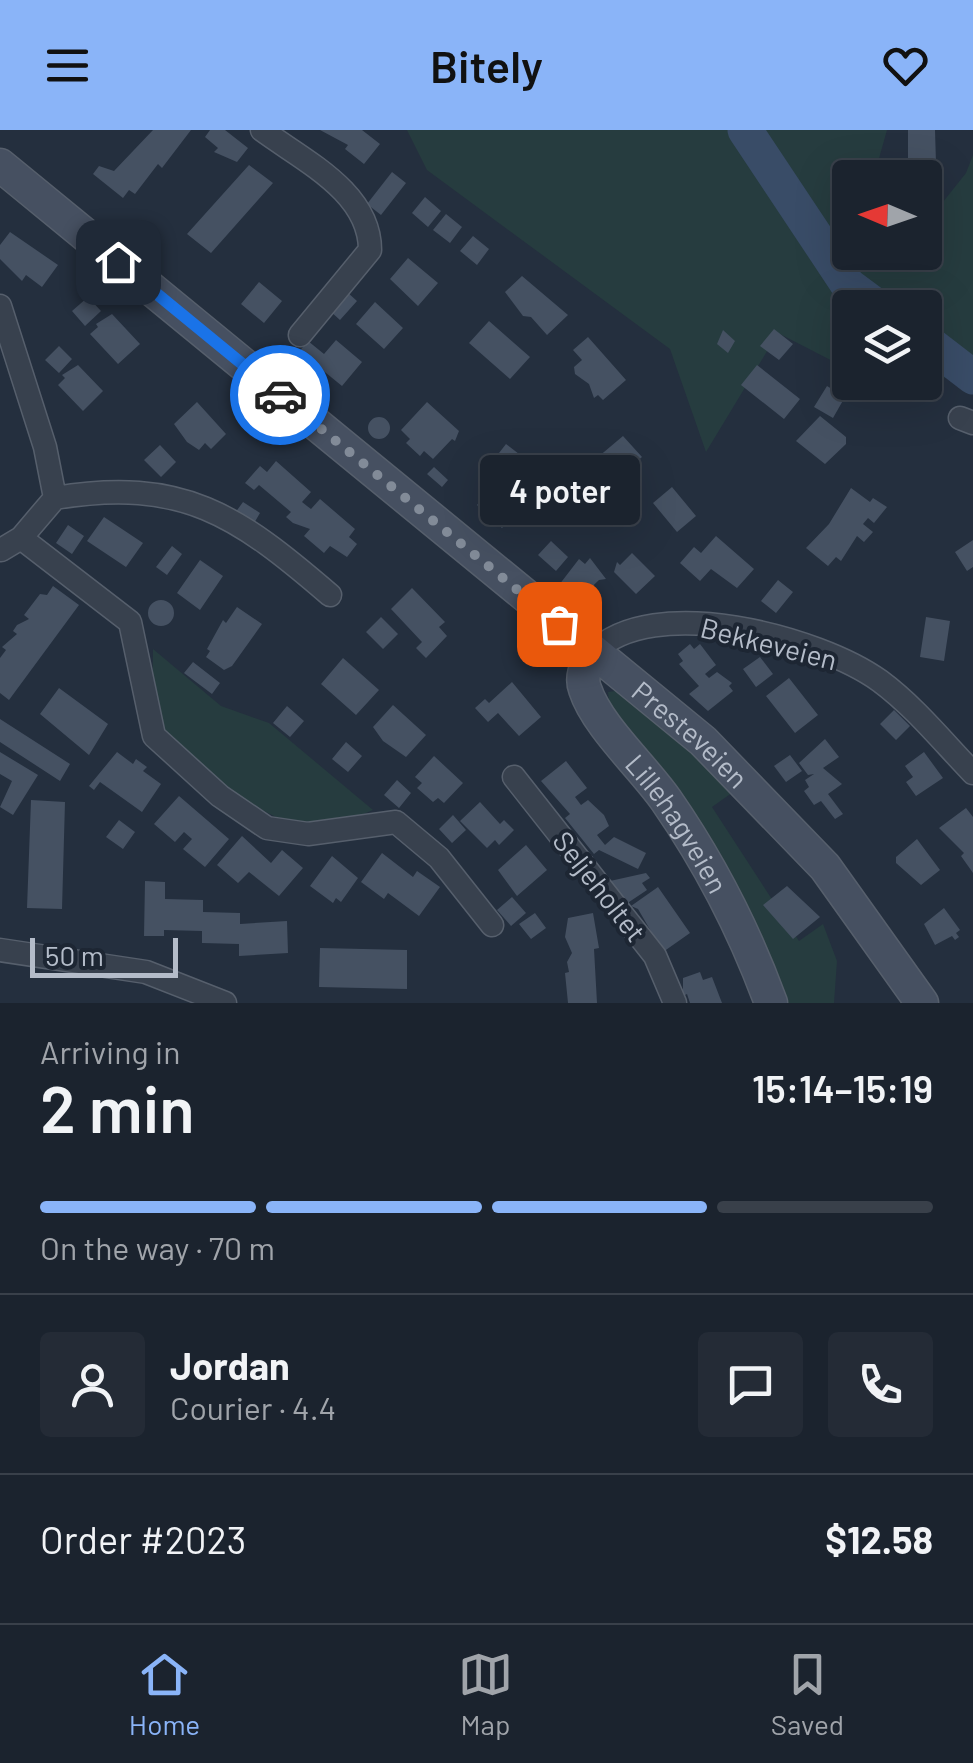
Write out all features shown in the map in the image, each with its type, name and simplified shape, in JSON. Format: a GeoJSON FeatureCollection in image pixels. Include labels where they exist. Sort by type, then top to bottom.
{"type":"FeatureCollection","features":[{"type":"Feature","properties":{"kind":"main road","name":"Presteveien"},"geometry":{"type":"LineString","coordinates":[[0,165],[703,741],[789,828],[859,910],[922,1003]]}},
{"type":"Feature","properties":{"kind":"main road","name":"Lillehagveien"},"geometry":{"type":"LineString","coordinates":[[592,653],[583,675],[588,697],[665,800],[711,874],[747,942],[771,1003]]}},
{"type":"Feature","properties":{"kind":"street"},"geometry":{"type":"LineString","coordinates":[[262,130],[343,190],[370,227],[370,250],[300,335]]}},
{"type":"Feature","properties":{"kind":"street"},"geometry":{"type":"LineString","coordinates":[[0,306],[31,400],[55,498]]}},
{"type":"Feature","properties":{"kind":"street"},"geometry":{"type":"LineString","coordinates":[[330,595],[265,539],[200,502],[128,493],[55,498],[5,548],[130,622],[154,736],[220,796],[267,828],[308,834],[396,822],[439,858],[492,925]]}},
{"type":"Feature","properties":{"kind":"street","name":"Bekkeveien"},"geometry":{"type":"LineString","coordinates":[[592,653],[616,635],[680,622],[729,628],[792,644],[842,660],[877,679],[973,772]]}},
{"type":"Feature","properties":{"kind":"street","name":"Seljeholtet"},"geometry":{"type":"LineString","coordinates":[[514,776],[654,956],[676,1003]]}},
{"type":"Feature","properties":{"kind":"street"},"geometry":{"type":"LineString","coordinates":[[0,950],[146,972],[225,1003]]}},
{"type":"Feature","properties":{"kind":"green space"},"geometry":{"type":"Polygon","coordinates":[[[407,130],[887,130],[879,160],[832,160],[832,270],[942,270],[942,203],[966,173],[973,155],[973,379],[942,378],[942,290],[832,290],[832,361],[778,333],[706,452],[670,349],[427,170],[407,130]]]}},
{"type":"Feature","properties":{"kind":"green space"},"geometry":{"type":"Polygon","coordinates":[[[153,649],[221,706],[269,723],[373,810],[349,820],[306,826],[271,815],[229,790],[176,746],[160,724],[153,692],[153,649]]]}},
{"type":"Feature","properties":{"kind":"green space"},"geometry":{"type":"Polygon","coordinates":[[[623,690],[736,790],[712,807],[799,941],[823,924],[837,961],[834,1003],[783,1003],[711,841],[669,776],[609,704],[608,692],[623,690]]]}},
{"type":"Feature","properties":{"kind":"building"},"geometry":{"type":"Polygon","coordinates":[[[153,130],[191,130],[162,168],[158,164],[135,194],[129,190],[123,198],[93,174],[99,166],[114,171],[153,130]]]}},
{"type":"Feature","properties":{"kind":"building"},"geometry":{"type":"Polygon","coordinates":[[[210,130],[225,130],[248,148],[237,162],[214,152],[218,148],[205,137],[210,130]]]}},
{"type":"Feature","properties":{"kind":"building"},"geometry":{"type":"Polygon","coordinates":[[[320,130],[362,130],[380,144],[364,164],[345,149],[348,145],[320,130]]]}},
{"type":"Feature","properties":{"kind":"building"},"geometry":{"type":"Polygon","coordinates":[[[908,130],[935,130],[936,160],[908,160],[908,130]]]}},
{"type":"Feature","properties":{"kind":"building"},"geometry":{"type":"Polygon","coordinates":[[[249,165],[273,183],[211,253],[187,234],[249,165]]]}},
{"type":"Feature","properties":{"kind":"building"},"geometry":{"type":"Polygon","coordinates":[[[392,172],[406,183],[381,215],[367,204],[392,172]]]}},
{"type":"Feature","properties":{"kind":"building"},"geometry":{"type":"Polygon","coordinates":[[[425,197],[441,211],[428,227],[412,213],[425,197]]]}},
{"type":"Feature","properties":{"kind":"building"},"geometry":{"type":"Polygon","coordinates":[[[446,214],[462,227],[450,243],[433,230],[446,214]]]}},
{"type":"Feature","properties":{"kind":"building"},"geometry":{"type":"Polygon","coordinates":[[[10,232],[58,265],[42,287],[26,275],[22,281],[0,259],[0,245],[10,232]]]}},
{"type":"Feature","properties":{"kind":"building"},"geometry":{"type":"Polygon","coordinates":[[[473,236],[489,249],[477,265],[460,251],[473,236]]]}},
{"type":"Feature","properties":{"kind":"building"},"geometry":{"type":"Polygon","coordinates":[[[408,258],[438,283],[418,306],[390,279],[408,258]]]}},
{"type":"Feature","properties":{"kind":"building"},"geometry":{"type":"Polygon","coordinates":[[[522,276],[568,315],[547,335],[531,317],[523,316],[505,292],[522,276]]]}},
{"type":"Feature","properties":{"kind":"building"},"geometry":{"type":"Polygon","coordinates":[[[259,282],[282,301],[264,323],[241,304],[259,282]]]}},
{"type":"Feature","properties":{"kind":"building"},"geometry":{"type":"Polygon","coordinates":[[[347,292],[357,301],[340,320],[330,311],[347,292]]]}},
{"type":"Feature","properties":{"kind":"building"},"geometry":{"type":"Polygon","coordinates":[[[88,297],[101,311],[85,326],[72,311],[88,297]]]}},
{"type":"Feature","properties":{"kind":"building"},"geometry":{"type":"Polygon","coordinates":[[[375,302],[403,328],[384,349],[356,324],[375,302]]]}},
{"type":"Feature","properties":{"kind":"building"},"geometry":{"type":"Polygon","coordinates":[[[112,314],[140,344],[118,364],[90,334],[98,327],[96,324],[112,314]]]}},
{"type":"Feature","properties":{"kind":"building"},"geometry":{"type":"Polygon","coordinates":[[[489,321],[530,357],[510,379],[469,343],[489,321]]]}},
{"type":"Feature","properties":{"kind":"building"},"geometry":{"type":"Polygon","coordinates":[[[774,329],[793,344],[779,360],[760,346],[774,329]]]}},
{"type":"Feature","properties":{"kind":"building"},"geometry":{"type":"Polygon","coordinates":[[[723,330],[735,341],[728,353],[717,344],[723,330]]]}},
{"type":"Feature","properties":{"kind":"building"},"geometry":{"type":"Polygon","coordinates":[[[588,337],[626,380],[603,400],[598,395],[594,398],[589,384],[575,374],[574,367],[582,360],[573,350],[588,337]]]}},
{"type":"Feature","properties":{"kind":"building"},"geometry":{"type":"Polygon","coordinates":[[[336,340],[362,362],[342,386],[315,364],[308,374],[291,361],[308,341],[324,354],[336,340]]]}},
{"type":"Feature","properties":{"kind":"building"},"geometry":{"type":"Polygon","coordinates":[[[59,346],[72,359],[59,373],[45,360],[59,346]]]}},
{"type":"Feature","properties":{"kind":"building"},"geometry":{"type":"Polygon","coordinates":[[[78,365],[103,391],[83,411],[58,385],[65,378],[62,375],[78,365]]]}},
{"type":"Feature","properties":{"kind":"building"},"geometry":{"type":"Polygon","coordinates":[[[757,365],[800,399],[784,419],[741,385],[757,365]]]}},
{"type":"Feature","properties":{"kind":"building"},"geometry":{"type":"Polygon","coordinates":[[[827,386],[832,389],[832,400],[843,400],[833,418],[814,407],[827,386]]]}},
{"type":"Feature","properties":{"kind":"building"},"geometry":{"type":"Polygon","coordinates":[[[197,402],[226,434],[211,449],[205,443],[199,450],[187,442],[174,424],[197,402]]]}},
{"type":"Feature","properties":{"kind":"building"},"geometry":{"type":"Polygon","coordinates":[[[427,402],[459,431],[455,441],[452,439],[433,459],[424,451],[420,456],[406,443],[410,439],[401,430],[427,402]]]}},
{"type":"Feature","properties":{"kind":"building"},"geometry":{"type":"Polygon","coordinates":[[[820,416],[846,437],[846,444],[825,464],[796,441],[820,416]]]}},
{"type":"Feature","properties":{"kind":"building"},"geometry":{"type":"Polygon","coordinates":[[[379,417],[387,420],[387,436],[379,439],[371,436],[368,428],[371,420],[379,417]]]}},
{"type":"Feature","properties":{"kind":"building"},"geometry":{"type":"Polygon","coordinates":[[[623,436],[642,457],[619,476],[625,483],[610,496],[585,468],[623,436]]]}},
{"type":"Feature","properties":{"kind":"building"},"geometry":{"type":"Polygon","coordinates":[[[506,444],[519,454],[511,463],[499,453],[506,444]]]}},
{"type":"Feature","properties":{"kind":"building"},"geometry":{"type":"Polygon","coordinates":[[[160,445],[176,462],[161,477],[144,460],[160,445]]]}},
{"type":"Feature","properties":{"kind":"building"},"geometry":{"type":"Polygon","coordinates":[[[276,461],[311,492],[302,502],[311,509],[320,499],[355,529],[349,537],[357,544],[347,557],[330,546],[324,553],[304,536],[310,529],[286,517],[291,512],[259,485],[254,490],[245,483],[260,466],[267,472],[276,461]]]}},
{"type":"Feature","properties":{"kind":"building"},"geometry":{"type":"Polygon","coordinates":[[[434,467],[448,480],[442,487],[427,474],[434,467]]]}},
{"type":"Feature","properties":{"kind":"building"},"geometry":{"type":"Polygon","coordinates":[[[672,487],[696,516],[677,532],[653,503],[672,487]]]}},
{"type":"Feature","properties":{"kind":"building"},"geometry":{"type":"Polygon","coordinates":[[[493,488],[500,494],[504,490],[524,505],[502,528],[477,505],[493,488]]]}},
{"type":"Feature","properties":{"kind":"building"},"geometry":{"type":"Polygon","coordinates":[[[851,488],[870,502],[873,498],[887,507],[874,523],[868,518],[863,524],[873,532],[864,542],[857,536],[841,561],[836,557],[828,566],[806,548],[829,524],[851,488]]]}},
{"type":"Feature","properties":{"kind":"building"},"geometry":{"type":"Polygon","coordinates":[[[243,502],[260,513],[253,525],[235,513],[243,502]]]}},
{"type":"Feature","properties":{"kind":"building"},"geometry":{"type":"Polygon","coordinates":[[[104,517],[143,543],[126,567],[87,541],[104,517]]]}},
{"type":"Feature","properties":{"kind":"building"},"geometry":{"type":"Polygon","coordinates":[[[68,525],[84,536],[72,554],[56,543],[68,525]]]}},
{"type":"Feature","properties":{"kind":"building"},"geometry":{"type":"Polygon","coordinates":[[[716,536],[754,569],[737,588],[711,569],[700,581],[680,563],[694,547],[701,553],[716,536]]]}},
{"type":"Feature","properties":{"kind":"building"},"geometry":{"type":"Polygon","coordinates":[[[973,540],[973,567],[967,571],[955,552],[973,540]]]}},
{"type":"Feature","properties":{"kind":"building"},"geometry":{"type":"Polygon","coordinates":[[[551,541],[568,557],[556,571],[538,555],[551,541]]]}},
{"type":"Feature","properties":{"kind":"building"},"geometry":{"type":"Polygon","coordinates":[[[172,546],[182,554],[167,575],[156,567],[172,546]]]}},
{"type":"Feature","properties":{"kind":"building"},"geometry":{"type":"Polygon","coordinates":[[[632,553],[655,576],[636,594],[614,572],[617,562],[620,565],[632,553]]]}},
{"type":"Feature","properties":{"kind":"building"},"geometry":{"type":"Polygon","coordinates":[[[590,558],[606,579],[599,580],[577,601],[559,585],[579,559],[585,564],[590,558]]]}},
{"type":"Feature","properties":{"kind":"building"},"geometry":{"type":"Polygon","coordinates":[[[200,560],[223,576],[200,610],[177,593],[200,560]]]}},
{"type":"Feature","properties":{"kind":"building"},"geometry":{"type":"Polygon","coordinates":[[[778,580],[793,592],[776,613],[761,601],[778,580]]]}},
{"type":"Feature","properties":{"kind":"building"},"geometry":{"type":"Polygon","coordinates":[[[53,586],[79,605],[9,700],[0,693],[0,658],[6,650],[2,647],[17,634],[13,631],[17,625],[29,619],[24,615],[40,594],[47,595],[53,586]]]}},
{"type":"Feature","properties":{"kind":"building"},"geometry":{"type":"Polygon","coordinates":[[[412,588],[445,622],[439,627],[447,636],[426,658],[416,648],[422,642],[391,609],[412,588]]]}},
{"type":"Feature","properties":{"kind":"building"},"geometry":{"type":"Polygon","coordinates":[[[161,600],[170,604],[174,613],[170,622],[161,626],[152,622],[148,613],[152,604],[161,600]]]}},
{"type":"Feature","properties":{"kind":"building"},"geometry":{"type":"Polygon","coordinates":[[[237,607],[262,624],[232,666],[224,670],[206,657],[210,651],[207,649],[223,620],[226,623],[237,607]]]}},
{"type":"Feature","properties":{"kind":"building"},"geometry":{"type":"Polygon","coordinates":[[[381,617],[398,634],[383,649],[366,632],[381,617]]]}},
{"type":"Feature","properties":{"kind":"building"},"geometry":{"type":"Polygon","coordinates":[[[926,617],[950,621],[944,661],[920,657],[926,617]]]}},
{"type":"Feature","properties":{"kind":"building"},"geometry":{"type":"Polygon","coordinates":[[[690,644],[694,649],[700,644],[716,665],[705,674],[709,678],[717,672],[732,683],[729,686],[733,691],[708,711],[689,694],[699,686],[679,664],[683,661],[678,654],[690,644]]]}},
{"type":"Feature","properties":{"kind":"building"},"geometry":{"type":"Polygon","coordinates":[[[760,657],[773,674],[756,687],[743,669],[760,657]]]}},
{"type":"Feature","properties":{"kind":"building"},"geometry":{"type":"Polygon","coordinates":[[[343,658],[379,690],[356,715],[321,684],[343,658]]]}},
{"type":"Feature","properties":{"kind":"building"},"geometry":{"type":"Polygon","coordinates":[[[193,662],[220,683],[212,694],[184,673],[193,662]]]}},
{"type":"Feature","properties":{"kind":"building"},"geometry":{"type":"Polygon","coordinates":[[[789,678],[818,715],[795,733],[766,696],[789,678]]]}},
{"type":"Feature","properties":{"kind":"building"},"geometry":{"type":"Polygon","coordinates":[[[512,682],[541,717],[519,736],[498,713],[488,722],[475,708],[485,699],[489,703],[512,682]]]}},
{"type":"Feature","properties":{"kind":"building"},"geometry":{"type":"Polygon","coordinates":[[[59,688],[108,724],[89,755],[40,714],[59,688]]]}},
{"type":"Feature","properties":{"kind":"building"},"geometry":{"type":"Polygon","coordinates":[[[393,705],[426,735],[406,757],[383,741],[373,727],[393,705]]]}},
{"type":"Feature","properties":{"kind":"building"},"geometry":{"type":"Polygon","coordinates":[[[287,706],[304,721],[290,737],[273,723],[287,706]]]}},
{"type":"Feature","properties":{"kind":"building"},"geometry":{"type":"Polygon","coordinates":[[[894,710],[910,726],[896,740],[880,724],[894,710]]]}},
{"type":"Feature","properties":{"kind":"building"},"geometry":{"type":"Polygon","coordinates":[[[0,719],[70,764],[60,781],[0,742],[0,719]]]}},
{"type":"Feature","properties":{"kind":"building"},"geometry":{"type":"Polygon","coordinates":[[[825,739],[839,757],[823,768],[842,784],[828,794],[843,814],[835,819],[821,801],[814,805],[804,791],[809,787],[805,780],[814,774],[808,775],[799,763],[825,739]]]}},
{"type":"Feature","properties":{"kind":"building"},"geometry":{"type":"Polygon","coordinates":[[[346,742],[362,756],[348,772],[332,759],[346,742]]]}},
{"type":"Feature","properties":{"kind":"building"},"geometry":{"type":"Polygon","coordinates":[[[0,752],[38,775],[13,815],[0,807],[12,781],[0,774],[0,752]]]}},
{"type":"Feature","properties":{"kind":"building"},"geometry":{"type":"Polygon","coordinates":[[[117,752],[133,764],[136,759],[147,767],[143,771],[161,784],[142,812],[100,782],[94,790],[89,786],[117,752]]]}},
{"type":"Feature","properties":{"kind":"building"},"geometry":{"type":"Polygon","coordinates":[[[924,752],[943,778],[916,796],[906,782],[913,777],[905,766],[924,752]]]}},
{"type":"Feature","properties":{"kind":"building"},"geometry":{"type":"Polygon","coordinates":[[[790,755],[802,771],[786,782],[774,766],[790,755]]]}},
{"type":"Feature","properties":{"kind":"building"},"geometry":{"type":"Polygon","coordinates":[[[434,756],[463,783],[444,803],[438,798],[433,802],[417,788],[422,783],[415,777],[434,756]]]}},
{"type":"Feature","properties":{"kind":"building"},"geometry":{"type":"Polygon","coordinates":[[[566,761],[587,788],[575,797],[581,805],[588,800],[604,815],[609,826],[597,835],[605,845],[614,837],[646,853],[638,869],[599,850],[594,854],[565,818],[570,814],[541,781],[566,761]]]}},
{"type":"Feature","properties":{"kind":"building"},"geometry":{"type":"Polygon","coordinates":[[[397,780],[411,793],[399,808],[384,795],[397,780]]]}},
{"type":"Feature","properties":{"kind":"building"},"geometry":{"type":"Polygon","coordinates":[[[179,796],[229,839],[205,867],[183,849],[192,839],[184,832],[175,842],[154,824],[179,796]]]}},
{"type":"Feature","properties":{"kind":"building"},"geometry":{"type":"Polygon","coordinates":[[[31,800],[65,802],[62,909],[27,908],[31,800]]]}},
{"type":"Feature","properties":{"kind":"building"},"geometry":{"type":"Polygon","coordinates":[[[480,802],[500,824],[504,820],[514,830],[499,845],[495,840],[487,848],[460,821],[480,802]]]}},
{"type":"Feature","properties":{"kind":"building"},"geometry":{"type":"Polygon","coordinates":[[[966,808],[973,817],[973,873],[961,856],[964,853],[939,828],[966,808]]]}},
{"type":"Feature","properties":{"kind":"building"},"geometry":{"type":"Polygon","coordinates":[[[453,815],[466,830],[452,843],[439,829],[453,815]]]}},
{"type":"Feature","properties":{"kind":"building"},"geometry":{"type":"Polygon","coordinates":[[[119,820],[135,832],[123,849],[106,837],[119,820]]]}},
{"type":"Feature","properties":{"kind":"building"},"geometry":{"type":"Polygon","coordinates":[[[242,836],[271,863],[282,850],[303,868],[279,896],[249,872],[238,883],[217,865],[242,836]]]}},
{"type":"Feature","properties":{"kind":"building"},"geometry":{"type":"Polygon","coordinates":[[[917,839],[940,870],[921,885],[896,863],[896,857],[917,839]]]}},
{"type":"Feature","properties":{"kind":"building"},"geometry":{"type":"Polygon","coordinates":[[[526,845],[547,870],[517,896],[498,870],[526,845]]]}},
{"type":"Feature","properties":{"kind":"building"},"geometry":{"type":"Polygon","coordinates":[[[382,853],[413,877],[417,871],[440,887],[419,916],[388,893],[384,899],[361,882],[382,853]]]}},
{"type":"Feature","properties":{"kind":"building"},"geometry":{"type":"Polygon","coordinates":[[[332,856],[358,878],[341,902],[336,898],[333,903],[310,886],[332,856]]]}},
{"type":"Feature","properties":{"kind":"building"},"geometry":{"type":"Polygon","coordinates":[[[646,873],[650,878],[642,883],[647,890],[626,904],[610,881],[646,873]]]}},
{"type":"Feature","properties":{"kind":"building"},"geometry":{"type":"Polygon","coordinates":[[[145,881],[165,882],[165,899],[203,900],[203,912],[240,913],[240,924],[287,921],[288,953],[239,956],[239,944],[202,943],[202,931],[164,930],[164,936],[144,936],[145,881]]]}},
{"type":"Feature","properties":{"kind":"building"},"geometry":{"type":"Polygon","coordinates":[[[787,886],[820,917],[793,939],[763,905],[787,886]]]}},
{"type":"Feature","properties":{"kind":"building"},"geometry":{"type":"Polygon","coordinates":[[[658,887],[690,933],[663,952],[638,909],[631,906],[658,887]]]}},
{"type":"Feature","properties":{"kind":"building"},"geometry":{"type":"Polygon","coordinates":[[[512,897],[526,913],[511,926],[497,910],[512,897]]]}},
{"type":"Feature","properties":{"kind":"building"},"geometry":{"type":"Polygon","coordinates":[[[944,908],[960,930],[956,933],[959,937],[955,940],[952,936],[935,945],[924,924],[944,908]]]}},
{"type":"Feature","properties":{"kind":"building"},"geometry":{"type":"Polygon","coordinates":[[[535,913],[546,928],[531,939],[519,924],[535,913]]]}},
{"type":"Feature","properties":{"kind":"building"},"geometry":{"type":"Polygon","coordinates":[[[593,913],[599,948],[594,949],[597,1003],[568,1003],[565,973],[569,972],[567,962],[572,953],[565,937],[568,918],[593,913]]]}},
{"type":"Feature","properties":{"kind":"building"},"geometry":{"type":"Polygon","coordinates":[[[320,948],[407,950],[407,989],[319,987],[320,948]]]}},
{"type":"Feature","properties":{"kind":"building"},"geometry":{"type":"Polygon","coordinates":[[[700,972],[703,980],[712,977],[722,1003],[690,1003],[687,994],[683,996],[683,978],[700,972]]]}},
{"type":"Feature","properties":{"kind":"waterway"},"geometry":{"type":"LineString","coordinates":[[745,130],[855,290]]}},
{"type":"Feature","properties":{"kind":"waterway"},"geometry":{"type":"LineString","coordinates":[[942,353],[973,377]]}},
{"type":"Feature","properties":{"kind":"way so far"},"geometry":{"type":"LineString","coordinates":[[280,395],[559,624]]}},
{"type":"Feature","properties":{"kind":"place","name":"4 poter"},"geometry":{"type":"Point","coordinates":[559,624]}},
{"type":"Feature","properties":{"kind":"route"},"geometry":{"type":"LineString","coordinates":[[118,262],[280,395]]}}]}
